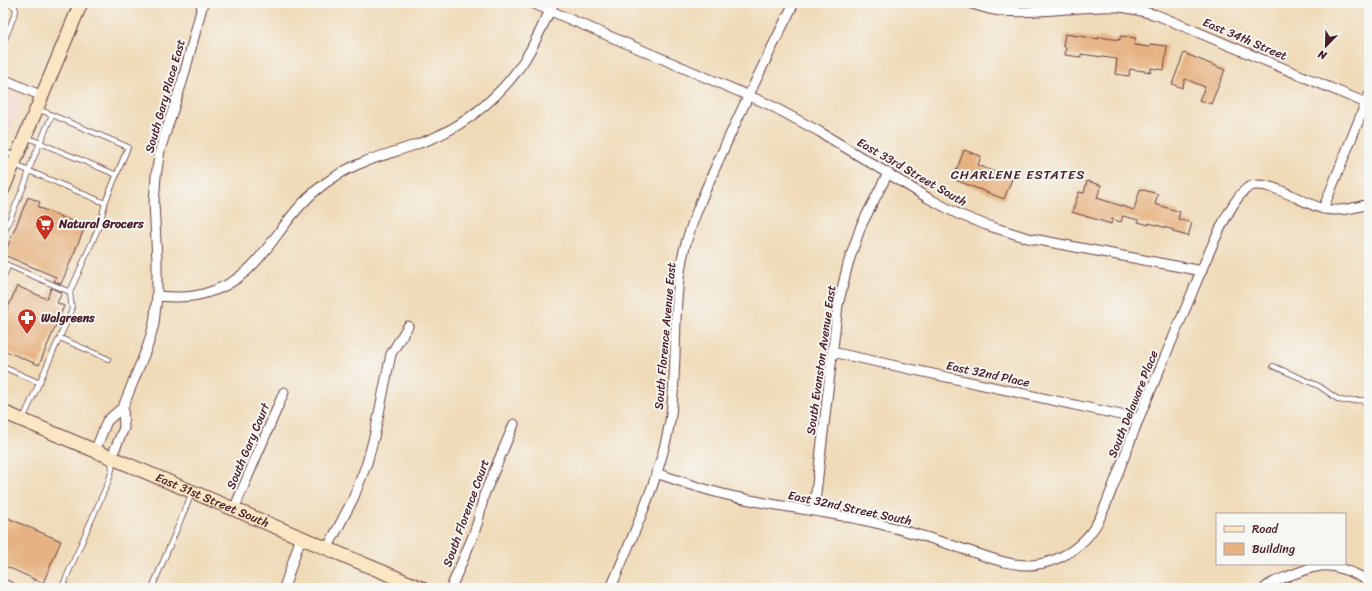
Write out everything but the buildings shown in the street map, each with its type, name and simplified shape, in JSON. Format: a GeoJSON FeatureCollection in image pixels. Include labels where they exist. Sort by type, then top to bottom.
{"type":"FeatureCollection","features":[{"type":"Feature","properties":{"kind":"main road"},"geometry":{"type":"LineString","coordinates":[[3,189],[81,3]]}},
{"type":"Feature","properties":{"kind":"main road","name":"East 31st Street South"},"geometry":{"type":"LineString","coordinates":[[3,412],[421,588]]}},
{"type":"Feature","properties":{"kind":"street","name":"South Gary Place East"},"geometry":{"type":"LineString","coordinates":[[111,458],[124,428],[123,407],[148,345],[154,324],[157,296],[154,203],[156,176],[160,150],[183,79],[203,3]]}},
{"type":"Feature","properties":{"kind":"street","name":"East 33rd Street South"},"geometry":{"type":"LineString","coordinates":[[532,3],[552,7],[768,104],[820,132],[928,198],[958,214],[1004,232],[1028,238],[1202,271]]}},
{"type":"Feature","properties":{"kind":"street","name":"South Florence Avenue East"},"geometry":{"type":"LineString","coordinates":[[611,588],[639,520],[664,446],[672,399],[680,280],[684,251],[692,223],[748,96],[794,3]]}},
{"type":"Feature","properties":{"kind":"street","name":"East 34th Street"},"geometry":{"type":"LineString","coordinates":[[968,3],[1000,11],[1015,12],[1119,7],[1146,12],[1368,99]]}},
{"type":"Feature","properties":{"kind":"street"},"geometry":{"type":"LineString","coordinates":[[157,296],[180,297],[202,294],[231,282],[251,267],[261,257],[301,205],[315,191],[336,175],[372,158],[421,143],[443,134],[478,111],[507,83],[518,69],[531,50],[552,7]]}},
{"type":"Feature","properties":{"kind":"street"},"geometry":{"type":"LineString","coordinates":[[3,80],[42,96]]}},
{"type":"Feature","properties":{"kind":"street"},"geometry":{"type":"LineString","coordinates":[[1322,209],[1368,99]]}},
{"type":"Feature","properties":{"kind":"street","name":"South Evanston Avenue East"},"geometry":{"type":"LineString","coordinates":[[814,510],[838,305],[848,264],[861,226],[888,173]]}},
{"type":"Feature","properties":{"kind":"street"},"geometry":{"type":"LineString","coordinates":[[1202,271],[1232,205],[1242,192],[1251,186],[1266,186],[1322,209],[1348,210],[1369,204]]}},
{"type":"Feature","properties":{"kind":"street","name":"South Delaware Place"},"geometry":{"type":"LineString","coordinates":[[1082,543],[1095,528],[1103,512],[1138,420],[1202,271]]}},
{"type":"Feature","properties":{"kind":"street"},"geometry":{"type":"LineString","coordinates":[[328,549],[353,499],[368,463],[391,354],[408,326]]}},
{"type":"Feature","properties":{"kind":"street","name":"East 32nd Place"},"geometry":{"type":"LineString","coordinates":[[832,352],[1138,420]]}},
{"type":"Feature","properties":{"kind":"street","name":"South Gary Court"},"geometry":{"type":"LineString","coordinates":[[234,509],[284,392]]}},
{"type":"Feature","properties":{"kind":"street","name":"South Gary Place East"},"geometry":{"type":"LineString","coordinates":[[95,451],[107,421],[123,407]]}},
{"type":"Feature","properties":{"kind":"street","name":"South Florence Court"},"geometry":{"type":"LineString","coordinates":[[451,588],[473,536],[484,495],[514,424]]}},
{"type":"Feature","properties":{"kind":"street","name":"East 32nd Street South"},"geometry":{"type":"LineString","coordinates":[[656,473],[710,491],[743,499],[814,510],[885,525],[1005,562],[1016,564],[1029,565],[1050,561],[1064,556],[1082,543]]}},
{"type":"Feature","properties":{"kind":"street"},"geometry":{"type":"LineString","coordinates":[[284,588],[301,537]]}},
{"type":"Feature","properties":{"kind":"street"},"geometry":{"type":"LineString","coordinates":[[1266,588],[1269,584],[1278,580],[1321,566],[1335,567],[1369,580]]}},
{"type":"Feature","properties":{"kind":"street"},"geometry":{"type":"LineString","coordinates":[[3,584],[12,588]]}},
{"type":"Feature","properties":{"kind":"lane"},"geometry":{"type":"LineString","coordinates":[[3,44],[16,11],[15,7],[8,3]]}},
{"type":"Feature","properties":{"kind":"lane"},"geometry":{"type":"LineString","coordinates":[[23,420],[72,310],[70,292],[100,224],[105,203],[128,148],[37,108]]}},
{"type":"Feature","properties":{"kind":"lane"},"geometry":{"type":"LineString","coordinates":[[3,235],[52,115]]}},
{"type":"Feature","properties":{"kind":"lane"},"geometry":{"type":"LineString","coordinates":[[25,137],[117,175]]}},
{"type":"Feature","properties":{"kind":"lane"},"geometry":{"type":"LineString","coordinates":[[3,151],[29,171],[105,203]]}},
{"type":"Feature","properties":{"kind":"lane"},"geometry":{"type":"LineString","coordinates":[[3,264],[70,292]]}},
{"type":"Feature","properties":{"kind":"lane"},"geometry":{"type":"LineString","coordinates":[[3,279],[8,266]]}},
{"type":"Feature","properties":{"kind":"lane"},"geometry":{"type":"LineString","coordinates":[[60,338],[108,359]]}},
{"type":"Feature","properties":{"kind":"lane"},"geometry":{"type":"LineString","coordinates":[[1273,366],[1319,386],[1339,400],[1361,400],[1369,402]]}},
{"type":"Feature","properties":{"kind":"lane"},"geometry":{"type":"LineString","coordinates":[[3,367],[40,383]]}},
{"type":"Feature","properties":{"kind":"lane"},"geometry":{"type":"LineString","coordinates":[[69,588],[62,585],[109,480],[112,469],[111,458]]}},
{"type":"Feature","properties":{"kind":"lane"},"geometry":{"type":"LineString","coordinates":[[152,588],[193,492]]}},
{"type":"Feature","properties":{"kind":"path"},"geometry":{"type":"LineString","coordinates":[[3,571],[5,566]]}},
{"type":"Feature","properties":{"kind":"path"},"geometry":{"type":"LineString","coordinates":[[30,588],[34,579]]}},
{"type":"Feature","properties":{"kind":"shaded area"},"geometry":{"type":"Polygon","coordinates":[[[3,93],[23,101],[3,145],[3,93]]]}},
{"type":"Feature","properties":{"kind":"place","name":"Natural Grocers"},"geometry":{"type":"Point","coordinates":[45,241]}},
{"type":"Feature","properties":{"kind":"place","name":"Walgreens"},"geometry":{"type":"Point","coordinates":[27,335]}},
{"type":"Feature","properties":{"kind":"district","name":"CHARLENE ESTATES"},"geometry":{"type":"Point","coordinates":[1018,174]}}]}
